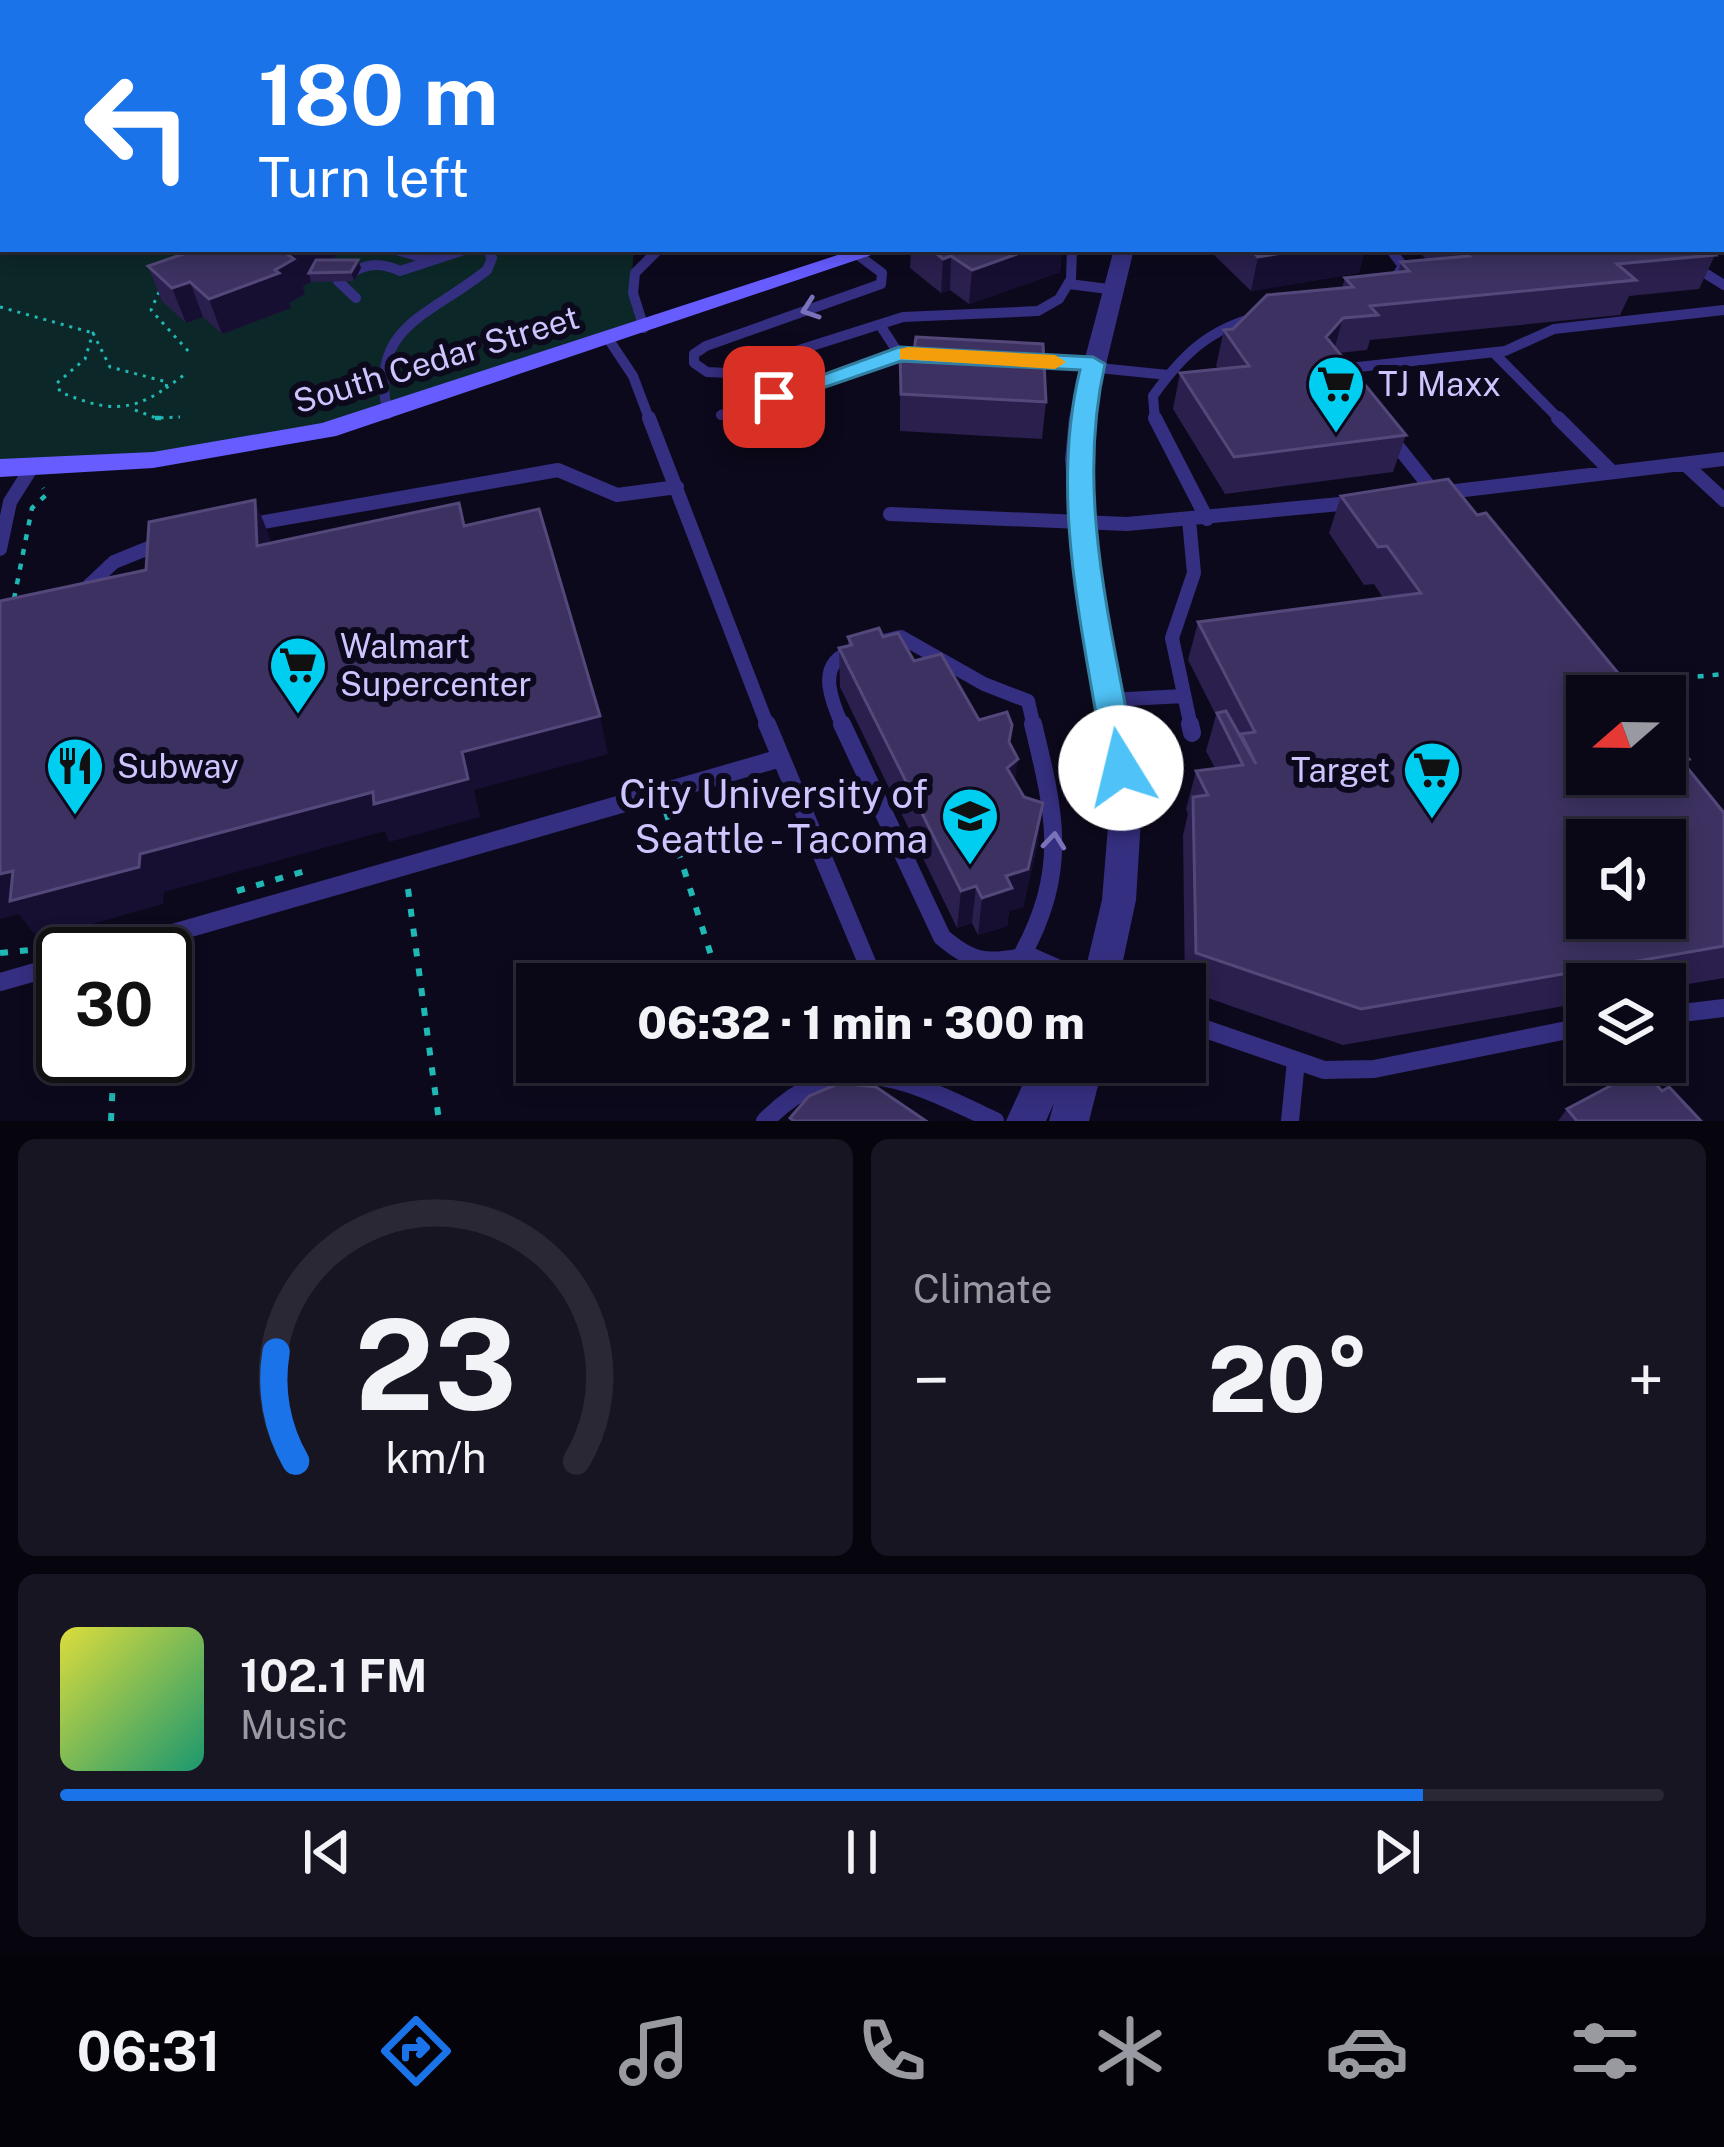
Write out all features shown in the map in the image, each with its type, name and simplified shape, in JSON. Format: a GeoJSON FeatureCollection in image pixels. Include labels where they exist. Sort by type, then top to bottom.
{"type":"FeatureCollection","features":[{"type":"Feature","properties":{"kind":"main road","name":"South Cedar Street"},"geometry":{"type":"LineString","coordinates":[[0,468],[212,453],[388,414],[868,252]]}},
{"type":"Feature","properties":{"kind":"street"},"geometry":{"type":"LineString","coordinates":[[1108,963],[1125,844],[1126,802],[1080,521],[1079,438],[1123,252]]}},
{"type":"Feature","properties":{"kind":"street"},"geometry":{"type":"LineString","coordinates":[[1026,1121],[1043,1083]]}},
{"type":"Feature","properties":{"kind":"street"},"geometry":{"type":"LineString","coordinates":[[1069,1121],[1079,1083]]}},
{"type":"Feature","properties":{"kind":"lane"},"geometry":{"type":"LineString","coordinates":[[404,252],[428,259]]}},
{"type":"Feature","properties":{"kind":"lane"},"geometry":{"type":"LineString","coordinates":[[356,298],[339,285],[345,271],[377,263],[400,272],[455,252]]}},
{"type":"Feature","properties":{"kind":"lane"},"geometry":{"type":"LineString","coordinates":[[388,414],[377,382],[385,353],[406,328],[487,270],[492,258],[489,252]]}},
{"type":"Feature","properties":{"kind":"lane"},"geometry":{"type":"LineString","coordinates":[[644,328],[633,298],[632,273],[638,262],[654,252]]}},
{"type":"Feature","properties":{"kind":"lane"},"geometry":{"type":"LineString","coordinates":[[868,252],[881,284],[706,346],[693,360],[703,371],[727,373],[905,316],[997,320],[1052,302],[1069,284],[1072,252]]}},
{"type":"Feature","properties":{"kind":"lane"},"geometry":{"type":"LineString","coordinates":[[1382,285],[1402,273],[1402,260],[1393,252]]}},
{"type":"Feature","properties":{"kind":"lane"},"geometry":{"type":"LineString","coordinates":[[1671,252],[1724,285]]}},
{"type":"Feature","properties":{"kind":"lane"},"geometry":{"type":"LineString","coordinates":[[1069,284],[1116,290]]}},
{"type":"Feature","properties":{"kind":"lane"},"geometry":{"type":"LineString","coordinates":[[1356,395],[1341,377],[1349,368],[1494,353],[1554,329],[1724,310]]}},
{"type":"Feature","properties":{"kind":"lane"},"geometry":{"type":"LineString","coordinates":[[1207,519],[1152,410],[1153,396],[1198,338],[1220,325],[1277,313]]}},
{"type":"Feature","properties":{"kind":"lane"},"geometry":{"type":"LineString","coordinates":[[880,325],[899,354]]}},
{"type":"Feature","properties":{"kind":"lane"},"geometry":{"type":"LineString","coordinates":[[609,340],[633,376],[866,963]]}},
{"type":"Feature","properties":{"kind":"lane"},"geometry":{"type":"LineString","coordinates":[[1494,353],[1611,471]]}},
{"type":"Feature","properties":{"kind":"lane"},"geometry":{"type":"LineString","coordinates":[[721,415],[899,354],[942,356]]}},
{"type":"Feature","properties":{"kind":"lane"},"geometry":{"type":"LineString","coordinates":[[1006,359],[1168,375]]}},
{"type":"Feature","properties":{"kind":"lane"},"geometry":{"type":"LineString","coordinates":[[1381,427],[1445,508]]}},
{"type":"Feature","properties":{"kind":"lane"},"geometry":{"type":"LineString","coordinates":[[1412,496],[1724,459]]}},
{"type":"Feature","properties":{"kind":"lane"},"geometry":{"type":"LineString","coordinates":[[1685,464],[1724,500]]}},
{"type":"Feature","properties":{"kind":"lane"},"geometry":{"type":"LineString","coordinates":[[0,549],[10,502],[32,467]]}},
{"type":"Feature","properties":{"kind":"lane"},"geometry":{"type":"LineString","coordinates":[[222,530],[536,472],[573,474],[617,495],[677,487]]}},
{"type":"Feature","properties":{"kind":"lane"},"geometry":{"type":"LineString","coordinates":[[890,514],[1189,520],[1366,501]]}},
{"type":"Feature","properties":{"kind":"lane"},"geometry":{"type":"LineString","coordinates":[[1189,520],[1194,573],[1172,638],[1192,733]]}},
{"type":"Feature","properties":{"kind":"lane"},"geometry":{"type":"LineString","coordinates":[[72,599],[114,562],[175,540]]}},
{"type":"Feature","properties":{"kind":"lane"},"geometry":{"type":"LineString","coordinates":[[901,637],[984,684],[1028,700],[1057,824],[1044,899],[1025,954],[1010,962],[982,963],[959,954],[942,938],[827,694],[824,677],[839,654],[901,637]]}},
{"type":"Feature","properties":{"kind":"lane"},"geometry":{"type":"LineString","coordinates":[[1110,700],[1183,696]]}},
{"type":"Feature","properties":{"kind":"lane"},"geometry":{"type":"LineString","coordinates":[[192,927],[781,758]]}},
{"type":"Feature","properties":{"kind":"lane"},"geometry":{"type":"LineString","coordinates":[[1025,954],[1047,963]]}},
{"type":"Feature","properties":{"kind":"lane"},"geometry":{"type":"LineString","coordinates":[[0,982],[36,972]]}},
{"type":"Feature","properties":{"kind":"lane"},"geometry":{"type":"LineString","coordinates":[[1686,1013],[1724,1008]]}},
{"type":"Feature","properties":{"kind":"lane"},"geometry":{"type":"LineString","coordinates":[[1206,1029],[1324,1070],[1374,1069],[1566,1030]]}},
{"type":"Feature","properties":{"kind":"lane"},"geometry":{"type":"LineString","coordinates":[[1290,1121],[1296,1061]]}},
{"type":"Feature","properties":{"kind":"lane"},"geometry":{"type":"LineString","coordinates":[[765,1121],[795,1089],[808,1083]]}},
{"type":"Feature","properties":{"kind":"lane"},"geometry":{"type":"LineString","coordinates":[[915,1083],[995,1121]]}},
{"type":"Feature","properties":{"kind":"path"},"geometry":{"type":"LineString","coordinates":[[166,281],[151,310],[189,352]]}},
{"type":"Feature","properties":{"kind":"path"},"geometry":{"type":"LineString","coordinates":[[0,307],[93,333],[110,367],[167,382],[166,388]]}},
{"type":"Feature","properties":{"kind":"path"},"geometry":{"type":"LineString","coordinates":[[93,333],[81,365],[55,388],[98,408],[136,410],[156,418],[180,417]]}},
{"type":"Feature","properties":{"kind":"path"},"geometry":{"type":"LineString","coordinates":[[136,410],[184,375]]}},
{"type":"Feature","properties":{"kind":"path"},"geometry":{"type":"LineString","coordinates":[[12,611],[32,508],[47,494],[32,467]]}},
{"type":"Feature","properties":{"kind":"path"},"geometry":{"type":"LineString","coordinates":[[1686,679],[1724,674]]}},
{"type":"Feature","properties":{"kind":"path"},"geometry":{"type":"LineString","coordinates":[[405,865],[439,1121]]}},
{"type":"Feature","properties":{"kind":"path"},"geometry":{"type":"LineString","coordinates":[[111,1121],[113,1083]]}},
{"type":"Feature","properties":{"kind":"green space"},"geometry":{"type":"Polygon","coordinates":[[[0,252],[634,252],[632,273],[644,328],[288,439],[0,468],[0,252]]]}},
{"type":"Feature","properties":{"kind":"building"},"geometry":{"type":"Polygon","coordinates":[[[189,252],[291,252],[287,254],[294,259],[275,270],[279,273],[209,299],[190,282],[172,288],[148,266],[189,252]]]}},
{"type":"Feature","properties":{"kind":"building"},"geometry":{"type":"Polygon","coordinates":[[[935,252],[1023,252],[972,270],[951,256],[943,259],[935,252]]]}},
{"type":"Feature","properties":{"kind":"building"},"geometry":{"type":"Polygon","coordinates":[[[1464,252],[1715,255],[1617,264],[1636,280],[1370,306],[1378,315],[1343,318],[1326,337],[1406,435],[1234,457],[1180,373],[1249,366],[1224,330],[1233,329],[1267,295],[1353,287],[1345,278],[1409,271],[1401,262],[1469,256],[1464,252]]]}},
{"type":"Feature","properties":{"kind":"building"},"geometry":{"type":"Polygon","coordinates":[[[316,260],[358,260],[351,272],[309,273],[316,260]]]}},
{"type":"Feature","properties":{"kind":"building"},"geometry":{"type":"Polygon","coordinates":[[[916,337],[1043,344],[1046,402],[901,394],[900,350],[914,351],[916,337]]]}},
{"type":"Feature","properties":{"kind":"building","name":"Target"},"geometry":{"type":"Polygon","coordinates":[[[1448,479],[1477,515],[1486,513],[1620,675],[1566,675],[1566,795],[1686,795],[1686,766],[1724,813],[1724,946],[1626,963],[1566,963],[1566,973],[1361,1009],[1196,953],[1193,797],[1208,795],[1196,771],[1243,765],[1217,713],[1226,711],[1256,764],[1241,734],[1255,732],[1198,622],[1421,593],[1387,546],[1378,547],[1341,496],[1448,479]]]}},
{"type":"Feature","properties":{"kind":"building","name":"Walmart Supercenter"},"geometry":{"type":"Polygon","coordinates":[[[255,500],[257,546],[459,503],[464,526],[539,509],[600,716],[462,752],[468,779],[374,804],[373,792],[140,854],[139,867],[10,901],[13,871],[0,874],[0,601],[146,570],[149,522],[255,500]]]}},
{"type":"Feature","properties":{"kind":"building"},"geometry":{"type":"Polygon","coordinates":[[[879,628],[883,637],[898,633],[914,661],[941,654],[979,720],[1007,712],[1012,725],[1009,742],[1018,759],[1007,768],[1024,797],[1043,803],[1028,869],[1006,876],[1012,888],[982,898],[976,886],[961,891],[839,648],[852,645],[848,637],[879,628]]]}},
{"type":"Feature","properties":{"kind":"building"},"geometry":{"type":"Polygon","coordinates":[[[840,1083],[876,1087],[926,1121],[794,1121],[790,1118],[809,1096],[840,1083]]]}},
{"type":"Feature","properties":{"kind":"building"},"geometry":{"type":"Polygon","coordinates":[[[1616,1083],[1655,1083],[1662,1091],[1669,1087],[1701,1121],[1577,1121],[1567,1109],[1616,1083]]]}},
{"type":"Feature","properties":{"kind":"slow traffic"},"geometry":{"type":"LineString","coordinates":[[908,354],[1055,362]]}},
{"type":"Feature","properties":{"kind":"place","name":"TJ Maxx"},"geometry":{"type":"Point","coordinates":[1336,435]}},
{"type":"Feature","properties":{"kind":"place","name":"Walmart Supercenter"},"geometry":{"type":"Point","coordinates":[298,716]}},
{"type":"Feature","properties":{"kind":"place","name":"Subway"},"geometry":{"type":"Point","coordinates":[75,817]}},
{"type":"Feature","properties":{"kind":"place","name":"Target"},"geometry":{"type":"Point","coordinates":[1432,821]}},
{"type":"Feature","properties":{"kind":"place","name":"City University of Seattle - Tacoma"},"geometry":{"type":"Point","coordinates":[970,867]}},
{"type":"Feature","properties":{"kind":"route"},"geometry":{"type":"LineString","coordinates":[[774,397],[899,354],[1093,364],[1081,418],[1078,505],[1121,768]]}}]}
